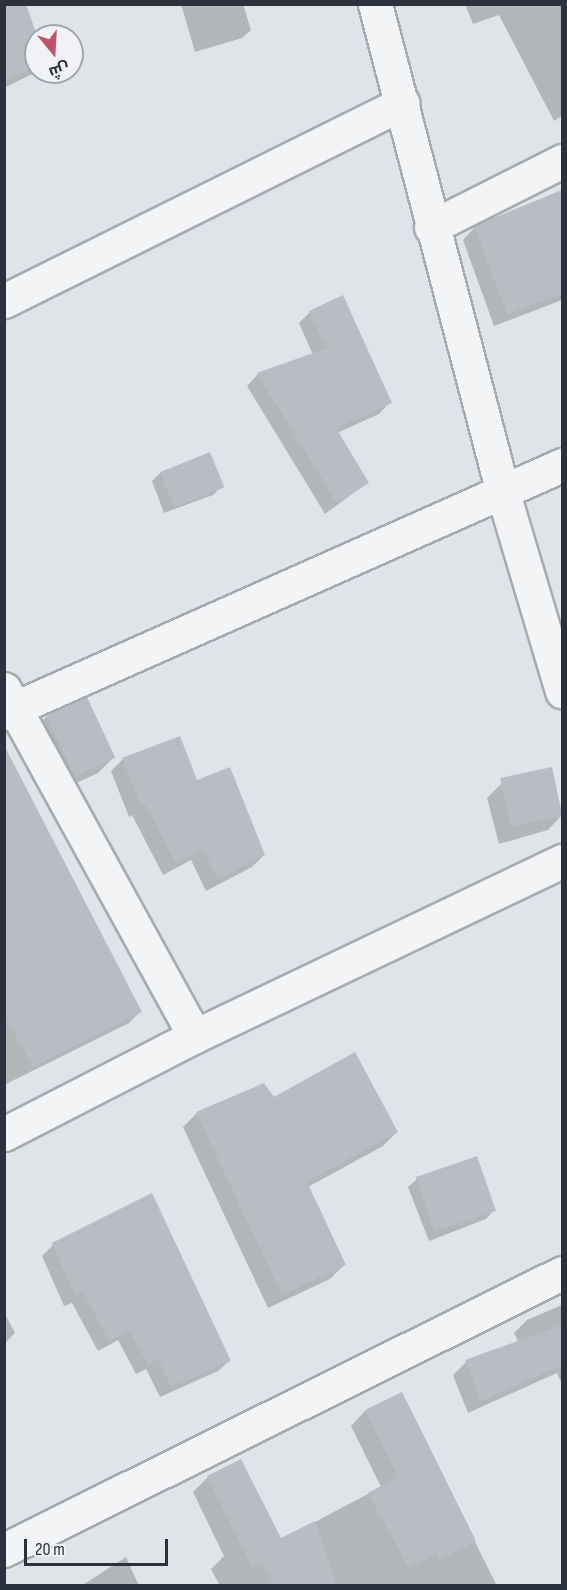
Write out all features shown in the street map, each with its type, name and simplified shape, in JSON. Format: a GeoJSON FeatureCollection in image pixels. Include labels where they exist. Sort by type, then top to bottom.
{"type":"FeatureCollection","features":[{"type":"Feature","properties":{"kind":"street"},"geometry":{"type":"LineString","coordinates":[[375,4],[402,103],[431,227],[502,493],[562,691]]}},
{"type":"Feature","properties":{"kind":"street"},"geometry":{"type":"LineString","coordinates":[[4,302],[402,103]]}},
{"type":"Feature","properties":{"kind":"street"},"geometry":{"type":"LineString","coordinates":[[431,227],[562,161]]}},
{"type":"Feature","properties":{"kind":"street"},"geometry":{"type":"LineString","coordinates":[[195,1036],[8,703],[502,493],[562,465]]}},
{"type":"Feature","properties":{"kind":"street"},"geometry":{"type":"LineString","coordinates":[[4,1134],[195,1036],[562,861]]}},
{"type":"Feature","properties":{"kind":"street"},"geometry":{"type":"LineString","coordinates":[[4,1550],[562,1273]]}},
{"type":"Feature","properties":{"kind":"building"},"geometry":{"type":"Polygon","coordinates":[[[4,4],[26,4],[33,24],[24,24],[24,73],[4,81],[4,4]]]}},
{"type":"Feature","properties":{"kind":"building"},"geometry":{"type":"Polygon","coordinates":[[[562,190],[562,294],[507,314],[474,226],[562,190]]]}},
{"type":"Feature","properties":{"kind":"building"},"geometry":{"type":"Polygon","coordinates":[[[343,295],[392,403],[336,428],[369,483],[337,503],[257,373],[327,348],[309,311],[343,295]]]}},
{"type":"Feature","properties":{"kind":"building"},"geometry":{"type":"Polygon","coordinates":[[[210,452],[224,487],[174,507],[160,472],[210,452]]]}},
{"type":"Feature","properties":{"kind":"building"},"geometry":{"type":"Polygon","coordinates":[[[87,697],[115,758],[75,777],[46,716],[87,697]]]}},
{"type":"Feature","properties":{"kind":"building"},"geometry":{"type":"Polygon","coordinates":[[[180,736],[197,780],[230,767],[265,855],[218,880],[203,849],[176,864],[145,804],[141,806],[122,758],[180,736]]]}},
{"type":"Feature","properties":{"kind":"building"},"geometry":{"type":"Polygon","coordinates":[[[4,745],[142,1012],[33,1067],[4,1014],[4,745]]]}},
{"type":"Feature","properties":{"kind":"building"},"geometry":{"type":"Polygon","coordinates":[[[552,767],[562,816],[511,827],[500,778],[552,767]]]}},
{"type":"Feature","properties":{"kind":"building"},"geometry":{"type":"Polygon","coordinates":[[[355,1052],[398,1132],[307,1182],[346,1265],[282,1295],[196,1112],[264,1083],[274,1097],[355,1052]]]}},
{"type":"Feature","properties":{"kind":"building"},"geometry":{"type":"Polygon","coordinates":[[[477,1156],[496,1211],[434,1232],[416,1177],[477,1156]]]}},
{"type":"Feature","properties":{"kind":"building"},"geometry":{"type":"Polygon","coordinates":[[[152,1193],[231,1361],[171,1387],[158,1359],[148,1364],[129,1331],[109,1341],[84,1293],[75,1296],[52,1243],[152,1193]]]}},
{"type":"Feature","properties":{"kind":"building"},"geometry":{"type":"Polygon","coordinates":[[[562,1325],[562,1365],[481,1401],[465,1360],[562,1325]]]}},
{"type":"Feature","properties":{"kind":"building"},"geometry":{"type":"Polygon","coordinates":[[[402,1392],[476,1541],[438,1560],[436,1554],[409,1568],[368,1493],[398,1477],[365,1410],[402,1392]]]}},
{"type":"Feature","properties":{"kind":"building"},"geometry":{"type":"Polygon","coordinates":[[[241,1459],[281,1538],[315,1521],[337,1586],[275,1586],[262,1563],[253,1568],[207,1476],[241,1459]]]}}]}
